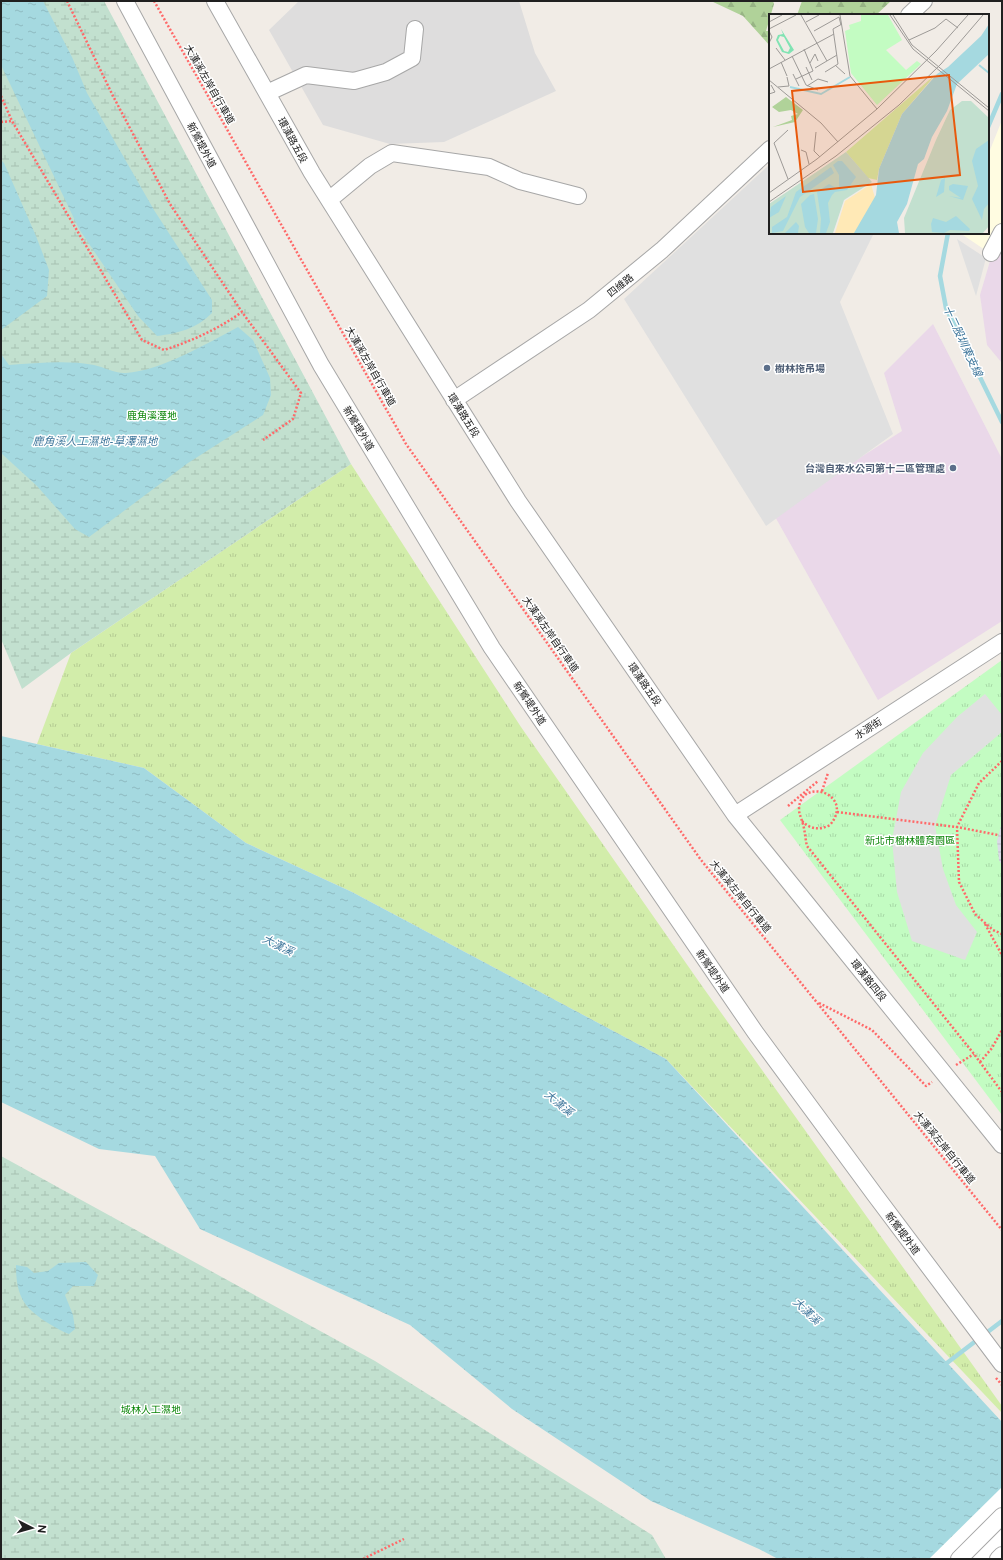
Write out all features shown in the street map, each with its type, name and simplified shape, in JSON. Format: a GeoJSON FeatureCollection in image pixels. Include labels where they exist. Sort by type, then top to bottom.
{"type":"FeatureCollection","features":[{"type":"Feature","properties":{"kind":"street","name":"新鶯堤外道"},"geometry":{"type":"LineString","coordinates":[[125,1],[321,365],[492,648],[755,1032],[875,1195],[1001,1362]]}},
{"type":"Feature","properties":{"kind":"street","name":"環漢路五段"},"geometry":{"type":"LineString","coordinates":[[215,1],[329,200],[518,502],[736,815]]}},
{"type":"Feature","properties":{"kind":"street"},"geometry":{"type":"LineString","coordinates":[[910,14],[924,1]]}},
{"type":"Feature","properties":{"kind":"street"},"geometry":{"type":"LineString","coordinates":[[267,93],[306,75],[354,81],[386,72],[412,58],[415,29]]}},
{"type":"Feature","properties":{"kind":"street","name":"四維路"},"geometry":{"type":"LineString","coordinates":[[454,400],[589,310],[662,250],[769,150]]}},
{"type":"Feature","properties":{"kind":"street"},"geometry":{"type":"LineString","coordinates":[[329,200],[370,166],[392,153],[489,167],[520,181],[578,196]]}},
{"type":"Feature","properties":{"kind":"street"},"geometry":{"type":"LineString","coordinates":[[991,253],[1002,232]]}},
{"type":"Feature","properties":{"kind":"street","name":"水源街"},"geometry":{"type":"LineString","coordinates":[[736,815],[1002,642]]}},
{"type":"Feature","properties":{"kind":"street","name":"環漢路四段"},"geometry":{"type":"LineString","coordinates":[[736,815],[1002,1145]]}},
{"type":"Feature","properties":{"kind":"street"},"geometry":{"type":"LineString","coordinates":[[959,1559],[1002,1516]]}},
{"type":"Feature","properties":{"kind":"street"},"geometry":{"type":"LineString","coordinates":[[998,1559],[1002,1555]]}},
{"type":"Feature","properties":{"kind":"path"},"geometry":{"type":"LineString","coordinates":[[67,1],[113,96],[170,204],[242,312],[301,393],[293,419],[263,440]]}},
{"type":"Feature","properties":{"kind":"path","name":"大漢溪左岸自行車道"},"geometry":{"type":"LineString","coordinates":[[154,1],[406,444],[701,860],[1002,1230]]}},
{"type":"Feature","properties":{"kind":"path"},"geometry":{"type":"LineString","coordinates":[[1,96],[12,121],[142,340],[164,350],[186,343],[226,324],[242,312]]}},
{"type":"Feature","properties":{"kind":"path"},"geometry":{"type":"LineString","coordinates":[[1,122],[12,121]]}},
{"type":"Feature","properties":{"kind":"path"},"geometry":{"type":"LineString","coordinates":[[1002,761],[979,783],[957,827],[959,882],[975,914],[993,930],[1002,934]]}},
{"type":"Feature","properties":{"kind":"path"},"geometry":{"type":"LineString","coordinates":[[822,791],[828,772]]}},
{"type":"Feature","properties":{"kind":"path"},"geometry":{"type":"LineString","coordinates":[[802,821],[813,828],[825,828],[834,820],[837,812],[835,802],[832,797],[822,791],[815,791],[804,797],[799,808],[807,846],[974,1054],[1002,1092]]}},
{"type":"Feature","properties":{"kind":"path"},"geometry":{"type":"LineString","coordinates":[[837,812],[957,827],[998,835]]}},
{"type":"Feature","properties":{"kind":"path"},"geometry":{"type":"LineString","coordinates":[[984,922],[1002,955]]}},
{"type":"Feature","properties":{"kind":"path"},"geometry":{"type":"LineString","coordinates":[[817,1002],[872,1030],[926,1086],[974,1054]]}},
{"type":"Feature","properties":{"kind":"path"},"geometry":{"type":"LineString","coordinates":[[980,1062],[1001,1035],[1002,1030]]}},
{"type":"Feature","properties":{"kind":"path"},"geometry":{"type":"LineString","coordinates":[[363,1559],[404,1539]]}},
{"type":"Feature","properties":{"kind":"shaded area"},"geometry":{"type":"Polygon","coordinates":[[[299,1],[519,1],[535,53],[556,91],[444,142],[390,144],[323,125],[269,30],[299,1]]]}},
{"type":"Feature","properties":{"kind":"shaded area"},"geometry":{"type":"Polygon","coordinates":[[[1002,120],[1002,223],[988,252],[961,234],[989,234],[989,152],[1002,120]]]}},
{"type":"Feature","properties":{"kind":"shaded area","name":"樹林拖吊場"},"geometry":{"type":"Polygon","coordinates":[[[769,165],[769,234],[874,234],[840,302],[893,434],[766,526],[624,299],[769,165]]]}},
{"type":"Feature","properties":{"kind":"shaded area"},"geometry":{"type":"Polygon","coordinates":[[[957,239],[986,258],[976,296],[957,239]]]}},
{"type":"Feature","properties":{"kind":"shaded area"},"geometry":{"type":"Polygon","coordinates":[[[1002,239],[1002,363],[987,345],[980,295],[990,261],[1002,239]]]}},
{"type":"Feature","properties":{"kind":"shaded area"},"geometry":{"type":"Polygon","coordinates":[[[933,324],[1002,459],[1002,621],[878,700],[773,513],[902,431],[884,373],[933,324]]]}},
{"type":"Feature","properties":{"kind":"shaded area"},"geometry":{"type":"Polygon","coordinates":[[[985,694],[1002,715],[1002,732],[951,775],[935,826],[943,869],[956,905],[977,932],[965,960],[912,941],[897,892],[892,840],[901,792],[923,753],[957,717],[985,694]]]}},
{"type":"Feature","properties":{"kind":"shaded area"},"geometry":{"type":"Polygon","coordinates":[[[1002,822],[1002,866],[999,860],[997,841],[1002,822]]]}},
{"type":"Feature","properties":{"kind":"green space","name":"鹿角溪溼地"},"geometry":{"type":"Polygon","coordinates":[[[1,1],[104,1],[351,464],[71,653],[22,689],[1,639],[1,1]]]}},
{"type":"Feature","properties":{"kind":"green space"},"geometry":{"type":"Polygon","coordinates":[[[711,1],[773,1],[774,4],[771,14],[769,14],[766,31],[769,31],[769,45],[743,16],[711,1]]]}},
{"type":"Feature","properties":{"kind":"green space"},"geometry":{"type":"Polygon","coordinates":[[[802,1],[891,1],[877,14],[797,14],[802,1]]]}},
{"type":"Feature","properties":{"kind":"green space"},"geometry":{"type":"Polygon","coordinates":[[[351,464],[521,727],[702,986],[1002,1406],[1002,1413],[666,1059],[352,892],[246,843],[144,768],[37,744],[71,653],[351,464]]]}},
{"type":"Feature","properties":{"kind":"green space","name":"新北市樹林體育園區"},"geometry":{"type":"Polygon","coordinates":[[[1002,660],[1002,1115],[780,820],[1002,660]]]}},
{"type":"Feature","properties":{"kind":"green space","name":"城林人工濕地"},"geometry":{"type":"Polygon","coordinates":[[[1,1156],[375,1361],[652,1535],[666,1559],[1,1559],[1,1156]]]}},
{"type":"Feature","properties":{"kind":"water"},"geometry":{"type":"Polygon","coordinates":[[[1,1],[43,1],[72,57],[87,93],[154,210],[212,300],[212,313],[200,323],[180,332],[157,336],[138,316],[79,229],[1,65],[1,1]]]}},
{"type":"Feature","properties":{"kind":"water"},"geometry":{"type":"Polygon","coordinates":[[[1,160],[4,163],[36,236],[49,270],[47,296],[1,330],[1,160]]]}},
{"type":"Feature","properties":{"kind":"water","name":"鹿角溪人工濕地-草澤濕地"},"geometry":{"type":"Polygon","coordinates":[[[238,327],[253,340],[270,378],[271,395],[263,415],[188,463],[89,537],[75,529],[37,486],[1,453],[1,354],[9,365],[52,362],[84,363],[126,373],[139,371],[168,362],[238,327]]]}},
{"type":"Feature","properties":{"kind":"water","name":"大漢溪"},"geometry":{"type":"Polygon","coordinates":[[[1,736],[144,768],[246,843],[352,892],[666,1059],[1002,1422],[1002,1559],[778,1559],[759,1549],[651,1501],[512,1409],[410,1325],[200,1229],[155,1156],[99,1149],[1,1102],[1,736]]]}},
{"type":"Feature","properties":{"kind":"water"},"geometry":{"type":"Polygon","coordinates":[[[86,1262],[98,1275],[94,1286],[73,1286],[65,1295],[73,1315],[75,1329],[69,1334],[44,1321],[27,1307],[18,1289],[16,1265],[27,1267],[34,1273],[48,1271],[59,1263],[86,1262]]]}},
{"type":"Feature","properties":{"kind":"pier"},"geometry":{"type":"Polygon","coordinates":[[[1002,1487],[1002,1559],[929,1559],[1002,1487]]]}},
{"type":"Feature","properties":{"kind":"waterway","name":"十二股圳東支線"},"geometry":{"type":"LineString","coordinates":[[989,125],[1002,94]]}},
{"type":"Feature","properties":{"kind":"waterway","name":"十二股圳東支線"},"geometry":{"type":"LineString","coordinates":[[948,234],[940,276],[946,308],[1002,422]]}},
{"type":"Feature","properties":{"kind":"waterway"},"geometry":{"type":"LineString","coordinates":[[943,1366],[1002,1321]]}},
{"type":"Feature","properties":{"kind":"place","name":"樹林拖吊場"},"geometry":{"type":"Point","coordinates":[767,368]}},
{"type":"Feature","properties":{"kind":"place","name":"台灣自來水公司第十二區管理處"},"geometry":{"type":"Point","coordinates":[953,468]}}]}
